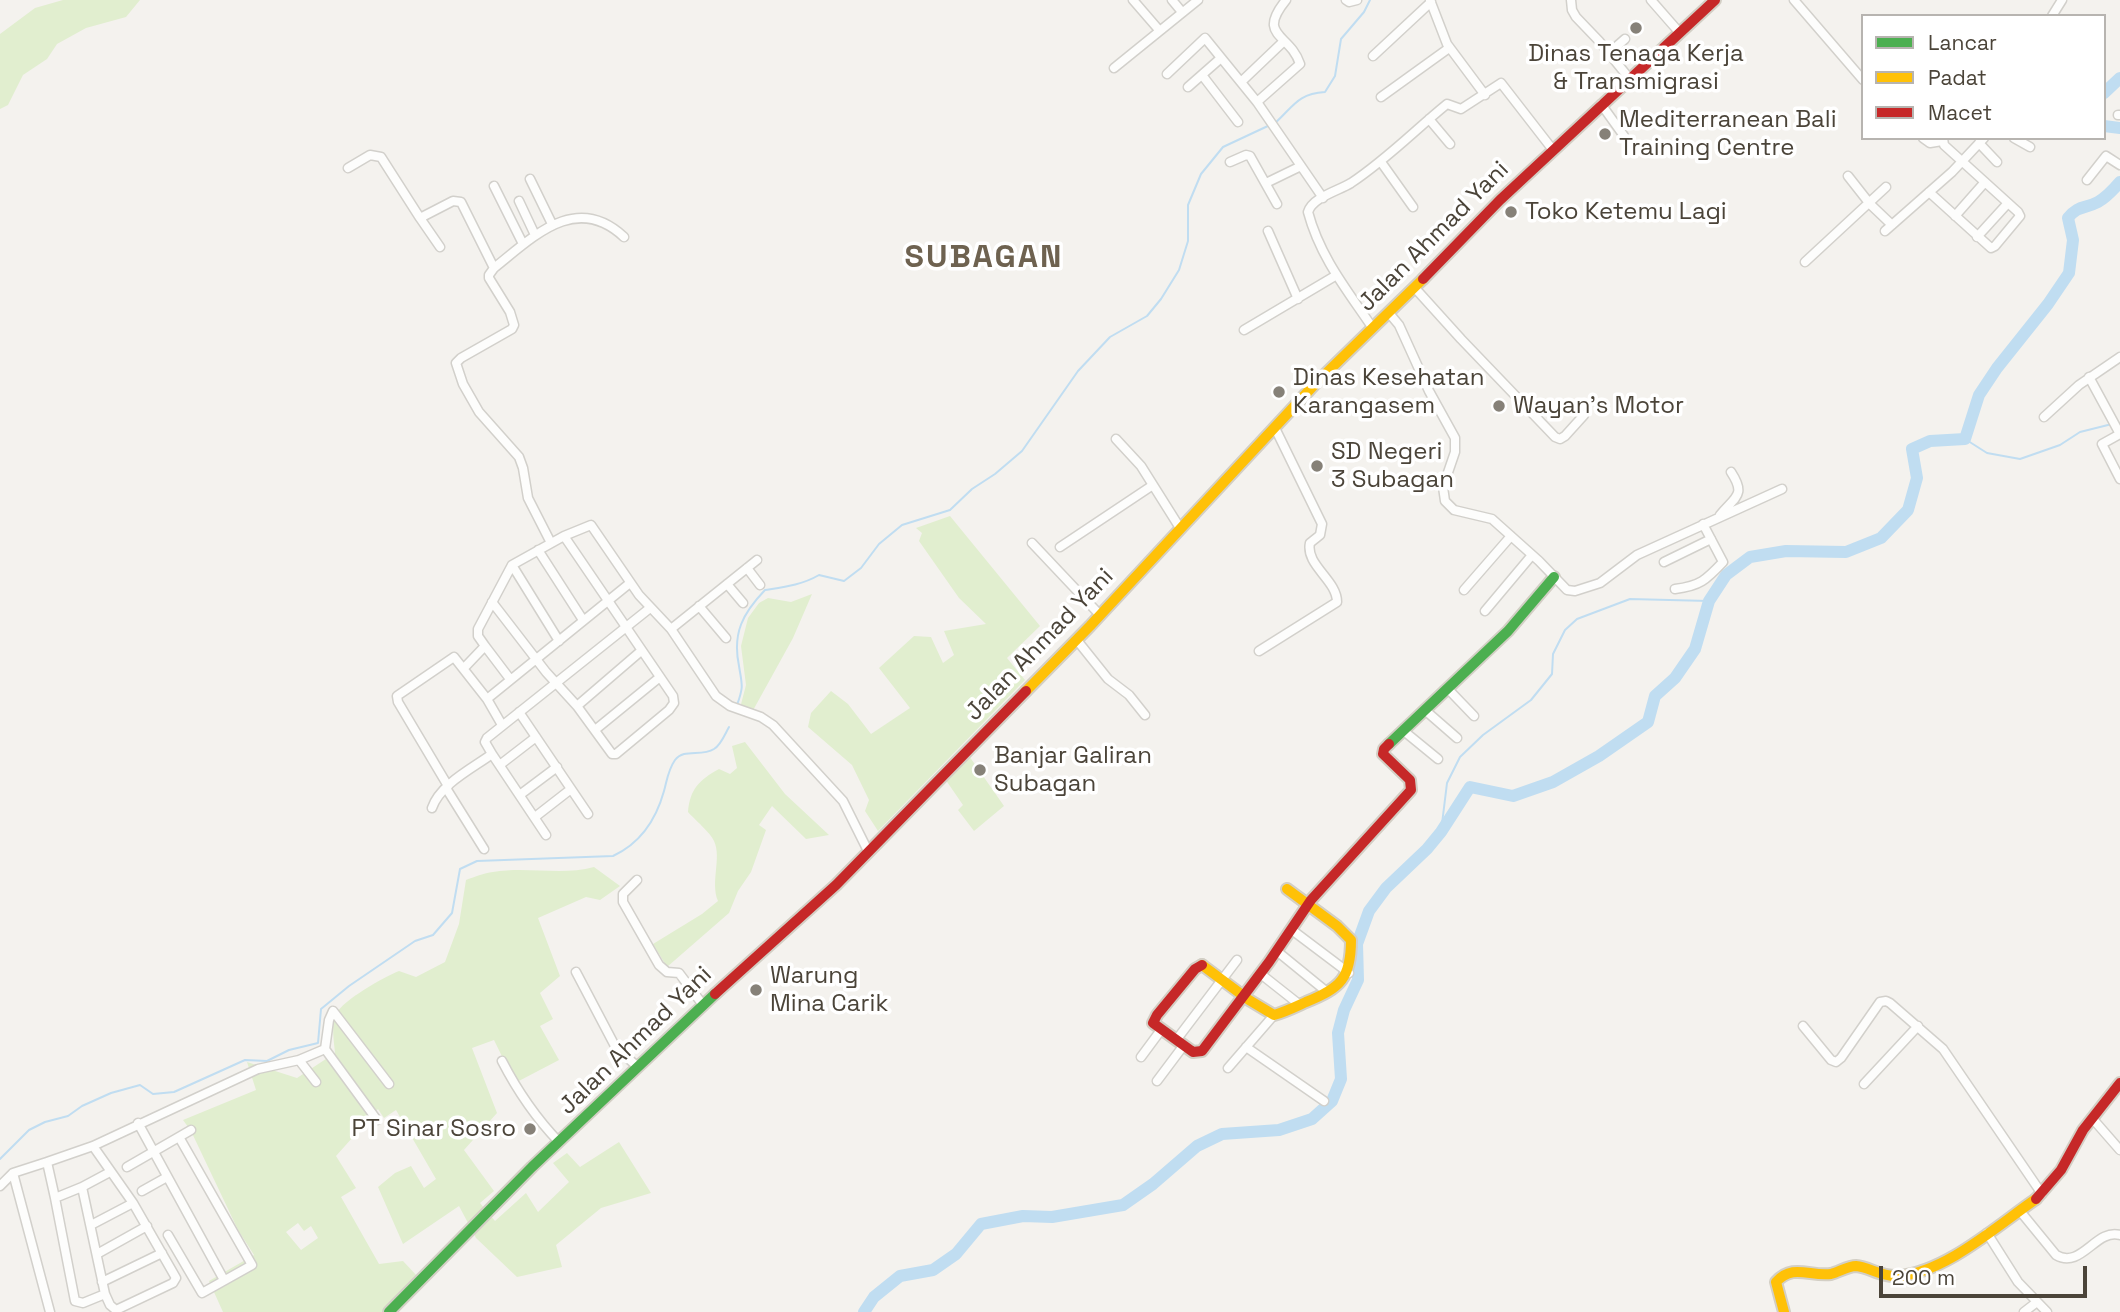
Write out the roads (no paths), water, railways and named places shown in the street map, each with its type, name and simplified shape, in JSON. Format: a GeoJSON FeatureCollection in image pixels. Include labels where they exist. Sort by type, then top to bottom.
{"type":"FeatureCollection","features":[{"type":"Feature","properties":{"kind":"main road","name":"Jalan Ahmad Yani"},"geometry":{"type":"LineString","coordinates":[[389,1312],[638,1067],[828,893],[1100,615],[1315,384],[1500,200],[1714,0]]}},
{"type":"Feature","properties":{"kind":"main road"},"geometry":{"type":"LineString","coordinates":[[1287,889],[1307,906],[1345,933],[1351,940],[1349,973],[1339,986],[1274,1015],[1264,1011],[1245,996],[1204,965],[1197,967],[1155,1018],[1154,1025],[1196,1053],[1202,1051],[1245,996],[1262,975],[1307,906],[1411,790],[1410,780],[1383,754],[1384,749],[1405,732],[1508,631],[1554,577]]}},
{"type":"Feature","properties":{"kind":"main road"},"geometry":{"type":"LineString","coordinates":[[1784,1312],[1776,1282],[1788,1271],[1829,1274],[1856,1266],[1880,1275],[1899,1276],[1941,1265],[2042,1194],[2061,1170],[2077,1139],[2120,1083]]}},
{"type":"Feature","properties":{"kind":"street"},"geometry":{"type":"LineString","coordinates":[[1133,0],[1159,30]]}},
{"type":"Feature","properties":{"kind":"street"},"geometry":{"type":"LineString","coordinates":[[1172,0],[1182,12]]}},
{"type":"Feature","properties":{"kind":"street"},"geometry":{"type":"LineString","coordinates":[[1114,68],[1198,0]]}},
{"type":"Feature","properties":{"kind":"street"},"geometry":{"type":"LineString","coordinates":[[1346,0],[1357,0]]}},
{"type":"Feature","properties":{"kind":"street"},"geometry":{"type":"LineString","coordinates":[[1571,0],[1576,17],[1629,78]]}},
{"type":"Feature","properties":{"kind":"street"},"geometry":{"type":"LineString","coordinates":[[1651,0],[1679,32]]}},
{"type":"Feature","properties":{"kind":"street"},"geometry":{"type":"LineString","coordinates":[[1794,0],[1861,78]]}},
{"type":"Feature","properties":{"kind":"street"},"geometry":{"type":"LineString","coordinates":[[2057,14],[2062,0]]}},
{"type":"Feature","properties":{"kind":"street"},"geometry":{"type":"LineString","coordinates":[[1256,102],[1300,64],[1300,60],[1274,31],[1273,20],[1283,1]]}},
{"type":"Feature","properties":{"kind":"street"},"geometry":{"type":"LineString","coordinates":[[1373,56],[1431,1],[1449,48],[1485,95]]}},
{"type":"Feature","properties":{"kind":"street"},"geometry":{"type":"LineString","coordinates":[[1167,74],[1205,38],[1256,102],[1323,198]]}},
{"type":"Feature","properties":{"kind":"street"},"geometry":{"type":"LineString","coordinates":[[1609,53],[1625,39]]}},
{"type":"Feature","properties":{"kind":"street"},"geometry":{"type":"LineString","coordinates":[[1241,82],[1284,41]]}},
{"type":"Feature","properties":{"kind":"street"},"geometry":{"type":"LineString","coordinates":[[1381,97],[1449,48]]}},
{"type":"Feature","properties":{"kind":"street"},"geometry":{"type":"LineString","coordinates":[[1188,87],[1221,58]]}},
{"type":"Feature","properties":{"kind":"street"},"geometry":{"type":"LineString","coordinates":[[1202,75],[1238,122]]}},
{"type":"Feature","properties":{"kind":"street"},"geometry":{"type":"LineString","coordinates":[[1372,327],[1335,276],[1322,251],[1308,212],[1311,205],[1345,187],[1381,162],[1447,104],[1458,110],[1501,83],[1553,150]]}},
{"type":"Feature","properties":{"kind":"street"},"geometry":{"type":"LineString","coordinates":[[1601,103],[1625,135]]}},
{"type":"Feature","properties":{"kind":"street"},"geometry":{"type":"LineString","coordinates":[[1429,119],[1450,144]]}},
{"type":"Feature","properties":{"kind":"street"},"geometry":{"type":"LineString","coordinates":[[1929,192],[1989,247],[1995,247],[2020,216],[1942,140]]}},
{"type":"Feature","properties":{"kind":"street"},"geometry":{"type":"LineString","coordinates":[[1885,231],[1962,162],[1981,140],[1997,162]]}},
{"type":"Feature","properties":{"kind":"street"},"geometry":{"type":"LineString","coordinates":[[2018,140],[2030,147]]}},
{"type":"Feature","properties":{"kind":"street"},"geometry":{"type":"LineString","coordinates":[[348,168],[370,155],[382,157],[440,247]]}},
{"type":"Feature","properties":{"kind":"street"},"geometry":{"type":"LineString","coordinates":[[1230,162],[1249,156],[1277,204]]}},
{"type":"Feature","properties":{"kind":"street"},"geometry":{"type":"LineString","coordinates":[[2087,180],[2106,156],[2120,165]]}},
{"type":"Feature","properties":{"kind":"street"},"geometry":{"type":"LineString","coordinates":[[1381,162],[1413,207]]}},
{"type":"Feature","properties":{"kind":"street"},"geometry":{"type":"LineString","coordinates":[[1266,183],[1301,166]]}},
{"type":"Feature","properties":{"kind":"street"},"geometry":{"type":"LineString","coordinates":[[1848,176],[1870,204],[1892,225]]}},
{"type":"Feature","properties":{"kind":"street"},"geometry":{"type":"LineString","coordinates":[[530,178],[552,224]]}},
{"type":"Feature","properties":{"kind":"street"},"geometry":{"type":"LineString","coordinates":[[1955,216],[1985,182]]}},
{"type":"Feature","properties":{"kind":"street"},"geometry":{"type":"LineString","coordinates":[[494,186],[523,244]]}},
{"type":"Feature","properties":{"kind":"street"},"geometry":{"type":"LineString","coordinates":[[1805,262],[1886,187]]}},
{"type":"Feature","properties":{"kind":"street"},"geometry":{"type":"LineString","coordinates":[[420,218],[453,201],[461,202],[494,268]]}},
{"type":"Feature","properties":{"kind":"street"},"geometry":{"type":"LineString","coordinates":[[519,201],[535,235]]}},
{"type":"Feature","properties":{"kind":"street"},"geometry":{"type":"LineString","coordinates":[[1978,237],[2008,203]]}},
{"type":"Feature","properties":{"kind":"street"},"geometry":{"type":"LineString","coordinates":[[551,542],[528,498],[521,461],[514,449],[479,412],[463,384],[456,363],[512,329],[514,325],[510,312],[489,275],[535,235],[552,224],[570,219],[609,224],[624,237]]}},
{"type":"Feature","properties":{"kind":"street"},"geometry":{"type":"LineString","coordinates":[[1268,231],[1298,299]]}},
{"type":"Feature","properties":{"kind":"street"},"geometry":{"type":"LineString","coordinates":[[1244,330],[1335,276]]}},
{"type":"Feature","properties":{"kind":"street"},"geometry":{"type":"LineString","coordinates":[[1415,287],[1555,437],[1560,439],[1565,436],[1584,415]]}},
{"type":"Feature","properties":{"kind":"street"},"geometry":{"type":"LineString","coordinates":[[1389,313],[1399,325],[1432,397],[1455,439],[1455,453],[1443,487],[1445,501],[1454,510],[1492,519],[1567,590],[1587,589],[1600,583],[1637,555],[1782,489]]}},
{"type":"Feature","properties":{"kind":"street"},"geometry":{"type":"LineString","coordinates":[[2044,417],[2089,377],[2120,357]]}},
{"type":"Feature","properties":{"kind":"street"},"geometry":{"type":"LineString","coordinates":[[2089,377],[2120,434],[2102,444],[2120,479]]}},
{"type":"Feature","properties":{"kind":"street"},"geometry":{"type":"LineString","coordinates":[[1259,651],[1337,602],[1333,587],[1309,554],[1310,544],[1320,535],[1322,524],[1275,428]]}},
{"type":"Feature","properties":{"kind":"street"},"geometry":{"type":"LineString","coordinates":[[1116,439],[1141,466],[1180,528]]}},
{"type":"Feature","properties":{"kind":"street"},"geometry":{"type":"LineString","coordinates":[[1718,517],[1740,492],[1740,486],[1731,472]]}},
{"type":"Feature","properties":{"kind":"street"},"geometry":{"type":"LineString","coordinates":[[1060,547],[1153,485]]}},
{"type":"Feature","properties":{"kind":"street"},"geometry":{"type":"LineString","coordinates":[[1675,589],[1704,582],[1723,562],[1703,524]]}},
{"type":"Feature","properties":{"kind":"street"},"geometry":{"type":"LineString","coordinates":[[510,679],[478,636],[478,629],[512,565],[551,542],[587,526],[593,527],[630,583],[671,629],[716,696],[723,703],[774,725],[843,801],[868,851]]}},
{"type":"Feature","properties":{"kind":"street"},"geometry":{"type":"LineString","coordinates":[[492,602],[556,684],[577,706],[612,754],[620,751],[674,704],[673,696],[564,536]]}},
{"type":"Feature","properties":{"kind":"street"},"geometry":{"type":"LineString","coordinates":[[1464,590],[1511,536]]}},
{"type":"Feature","properties":{"kind":"street"},"geometry":{"type":"LineString","coordinates":[[1664,562],[1711,539]]}},
{"type":"Feature","properties":{"kind":"street"},"geometry":{"type":"LineString","coordinates":[[1032,543],[1100,615]]}},
{"type":"Feature","properties":{"kind":"street"},"geometry":{"type":"LineString","coordinates":[[538,550],[583,620]]}},
{"type":"Feature","properties":{"kind":"street"},"geometry":{"type":"LineString","coordinates":[[1485,611],[1532,555]]}},
{"type":"Feature","properties":{"kind":"street"},"geometry":{"type":"LineString","coordinates":[[671,629],[757,560]]}},
{"type":"Feature","properties":{"kind":"street"},"geometry":{"type":"LineString","coordinates":[[512,565],[559,641]]}},
{"type":"Feature","properties":{"kind":"street"},"geometry":{"type":"LineString","coordinates":[[747,568],[760,585]]}},
{"type":"Feature","properties":{"kind":"street"},"geometry":{"type":"LineString","coordinates":[[487,699],[630,583]]}},
{"type":"Feature","properties":{"kind":"street"},"geometry":{"type":"LineString","coordinates":[[727,584],[743,603]]}},
{"type":"Feature","properties":{"kind":"street"},"geometry":{"type":"LineString","coordinates":[[699,606],[726,638]]}},
{"type":"Feature","properties":{"kind":"street"},"geometry":{"type":"LineString","coordinates":[[546,835],[485,740],[650,608]]}},
{"type":"Feature","properties":{"kind":"street"},"geometry":{"type":"LineString","coordinates":[[1076,639],[1108,679],[1129,695],[1145,715]]}},
{"type":"Feature","properties":{"kind":"street"},"geometry":{"type":"LineString","coordinates":[[464,668],[485,646]]}},
{"type":"Feature","properties":{"kind":"street"},"geometry":{"type":"LineString","coordinates":[[577,706],[641,651]]}},
{"type":"Feature","properties":{"kind":"street"},"geometry":{"type":"LineString","coordinates":[[484,849],[397,698],[450,659],[457,658],[502,724]]}},
{"type":"Feature","properties":{"kind":"street"},"geometry":{"type":"LineString","coordinates":[[595,730],[660,677]]}},
{"type":"Feature","properties":{"kind":"street"},"geometry":{"type":"LineString","coordinates":[[1448,689],[1474,716]]}},
{"type":"Feature","properties":{"kind":"street"},"geometry":{"type":"LineString","coordinates":[[1426,711],[1457,738]]}},
{"type":"Feature","properties":{"kind":"street"},"geometry":{"type":"LineString","coordinates":[[519,712],[588,814]]}},
{"type":"Feature","properties":{"kind":"street"},"geometry":{"type":"LineString","coordinates":[[1405,732],[1438,759]]}},
{"type":"Feature","properties":{"kind":"street"},"geometry":{"type":"LineString","coordinates":[[501,764],[536,737]]}},
{"type":"Feature","properties":{"kind":"street"},"geometry":{"type":"LineString","coordinates":[[432,808],[435,800],[447,787],[492,754]]}},
{"type":"Feature","properties":{"kind":"street"},"geometry":{"type":"LineString","coordinates":[[521,794],[556,767]]}},
{"type":"Feature","properties":{"kind":"street"},"geometry":{"type":"LineString","coordinates":[[535,817],[571,789]]}},
{"type":"Feature","properties":{"kind":"street"},"geometry":{"type":"LineString","coordinates":[[636,880],[622,894],[623,902],[659,965],[667,972],[679,973],[703,1005]]}},
{"type":"Feature","properties":{"kind":"street"},"geometry":{"type":"LineString","coordinates":[[1292,930],[1349,973]]}},
{"type":"Feature","properties":{"kind":"street"},"geometry":{"type":"LineString","coordinates":[[1278,952],[1327,992]]}},
{"type":"Feature","properties":{"kind":"street"},"geometry":{"type":"LineString","coordinates":[[1157,1081],[1180,1042],[1237,960]]}},
{"type":"Feature","properties":{"kind":"street"},"geometry":{"type":"LineString","coordinates":[[576,972],[616,1048],[638,1067]]}},
{"type":"Feature","properties":{"kind":"street"},"geometry":{"type":"LineString","coordinates":[[1262,975],[1300,1005]]}},
{"type":"Feature","properties":{"kind":"street"},"geometry":{"type":"LineString","coordinates":[[1803,1026],[1831,1060],[1836,1062],[1880,1002],[1890,1003],[1943,1049],[2042,1194]]}},
{"type":"Feature","properties":{"kind":"street"},"geometry":{"type":"LineString","coordinates":[[377,1120],[325,1049],[333,1011],[388,1084]]}},
{"type":"Feature","properties":{"kind":"street"},"geometry":{"type":"LineString","coordinates":[[1228,1068],[1274,1015]]}},
{"type":"Feature","properties":{"kind":"street"},"geometry":{"type":"LineString","coordinates":[[1864,1084],[1918,1026]]}},
{"type":"Feature","properties":{"kind":"street"},"geometry":{"type":"LineString","coordinates":[[1141,1057],[1161,1030]]}},
{"type":"Feature","properties":{"kind":"street"},"geometry":{"type":"LineString","coordinates":[[1246,1047],[1324,1101]]}},
{"type":"Feature","properties":{"kind":"street"},"geometry":{"type":"LineString","coordinates":[[0,1186],[13,1173],[93,1146],[258,1069],[299,1060],[325,1049]]}},
{"type":"Feature","properties":{"kind":"street"},"geometry":{"type":"LineString","coordinates":[[299,1060],[316,1083]]}},
{"type":"Feature","properties":{"kind":"street"},"geometry":{"type":"LineString","coordinates":[[502,1061],[518,1092],[536,1118],[559,1143]]}},
{"type":"Feature","properties":{"kind":"street"},"geometry":{"type":"LineString","coordinates":[[2092,1118],[2120,1150]]}},
{"type":"Feature","properties":{"kind":"street"},"geometry":{"type":"LineString","coordinates":[[138,1124],[225,1280]]}},
{"type":"Feature","properties":{"kind":"street"},"geometry":{"type":"LineString","coordinates":[[127,1167],[191,1130]]}},
{"type":"Feature","properties":{"kind":"street"},"geometry":{"type":"LineString","coordinates":[[169,1235],[202,1293],[252,1265],[179,1137]]}},
{"type":"Feature","properties":{"kind":"street"},"geometry":{"type":"LineString","coordinates":[[82,1187],[105,1294],[113,1309],[119,1310],[176,1280],[133,1203],[93,1146]]}},
{"type":"Feature","properties":{"kind":"street"},"geometry":{"type":"LineString","coordinates":[[47,1161],[75,1301],[83,1303],[105,1294]]}},
{"type":"Feature","properties":{"kind":"street"},"geometry":{"type":"LineString","coordinates":[[55,1198],[110,1172]]}},
{"type":"Feature","properties":{"kind":"street"},"geometry":{"type":"LineString","coordinates":[[13,1173],[50,1312]]}},
{"type":"Feature","properties":{"kind":"street"},"geometry":{"type":"LineString","coordinates":[[142,1191],[167,1177]]}},
{"type":"Feature","properties":{"kind":"street"},"geometry":{"type":"LineString","coordinates":[[91,1225],[133,1203]]}},
{"type":"Feature","properties":{"kind":"street"},"geometry":{"type":"LineString","coordinates":[[2020,1211],[2056,1255],[2064,1259],[2079,1255],[2108,1235],[2120,1235]]}},
{"type":"Feature","properties":{"kind":"street"},"geometry":{"type":"LineString","coordinates":[[97,1254],[147,1226]]}},
{"type":"Feature","properties":{"kind":"street"},"geometry":{"type":"LineString","coordinates":[[1987,1233],[2007,1268],[2048,1312]]}},
{"type":"Feature","properties":{"kind":"street"},"geometry":{"type":"LineString","coordinates":[[102,1282],[162,1252]]}},
{"type":"Feature","properties":{"kind":"street"},"geometry":{"type":"LineString","coordinates":[[2024,1312],[2037,1303]]}},
{"type":"Feature","properties":{"kind":"waterway"},"geometry":{"type":"LineString","coordinates":[[1275,123],[1302,98],[1325,92],[1335,76],[1341,39],[1364,12],[1370,0]]}},
{"type":"Feature","properties":{"kind":"waterway"},"geometry":{"type":"LineString","coordinates":[[2106,91],[2120,78]]}},
{"type":"Feature","properties":{"kind":"waterway"},"geometry":{"type":"LineString","coordinates":[[737,705],[742,685],[737,654],[738,634],[745,615],[765,590],[786,587],[819,575],[844,581],[861,568],[879,544],[902,525],[950,510],[972,489],[1022,451],[1078,371],[1110,337],[1147,316],[1161,299],[1179,270],[1188,241],[1188,205],[1201,174],[1223,147],[1270,125]]}},
{"type":"Feature","properties":{"kind":"waterway"},"geometry":{"type":"LineString","coordinates":[[2106,126],[2120,128]]}},
{"type":"Feature","properties":{"kind":"waterway"},"geometry":{"type":"LineString","coordinates":[[864,1312],[874,1297],[900,1276],[933,1270],[956,1254],[981,1224],[1023,1216],[1052,1217],[1123,1205],[1153,1184],[1197,1146],[1222,1134],[1279,1130],[1312,1119],[1332,1101],[1341,1079],[1338,1033],[1344,1010],[1358,980],[1357,944],[1369,911],[1386,888],[1441,832],[1470,787],[1513,796],[1553,782],[1599,756],[1648,722],[1655,696],[1675,678],[1695,649],[1709,601],[1726,575],[1750,557],[1786,551],[1846,552],[1881,538],[1908,510],[1917,478],[1912,449],[1930,441],[1965,439],[1979,395],[2069,273],[2073,240],[2068,218],[2078,209],[2101,200],[2120,182]]}},
{"type":"Feature","properties":{"kind":"waterway"},"geometry":{"type":"LineString","coordinates":[[1965,439],[1987,453],[2020,459],[2060,445],[2080,432],[2112,424]]}},
{"type":"Feature","properties":{"kind":"waterway"},"geometry":{"type":"LineString","coordinates":[[1441,832],[1447,783],[1460,757],[1483,735],[1531,700],[1552,674],[1553,654],[1565,630],[1577,619],[1630,599],[1709,601]]}},
{"type":"Feature","properties":{"kind":"waterway"},"geometry":{"type":"LineString","coordinates":[[0,1159],[29,1130],[45,1122],[68,1116],[82,1106],[111,1093],[140,1085],[153,1094],[174,1092],[245,1060],[267,1061],[289,1050],[318,1043],[321,1009],[349,986],[415,941],[433,935],[452,913],[460,869],[477,861],[613,856],[623,851],[652,821],[675,760],[683,754],[714,749],[729,727]]}},
{"type":"Feature","properties":{"kind":"place","name":"Dinas Tenaga Kerja & Transmigrasi"},"geometry":{"type":"Point","coordinates":[1636,28]}},
{"type":"Feature","properties":{"kind":"place","name":"Mediterranean Bali Training Centre"},"geometry":{"type":"Point","coordinates":[1605,134]}},
{"type":"Feature","properties":{"kind":"place","name":"Toko Ketemu Lagi"},"geometry":{"type":"Point","coordinates":[1511,212]}},
{"type":"Feature","properties":{"kind":"place","name":"Dinas Kesehatan Karangasem"},"geometry":{"type":"Point","coordinates":[1279,392]}},
{"type":"Feature","properties":{"kind":"place","name":"Wayan's Motor"},"geometry":{"type":"Point","coordinates":[1499,406]}},
{"type":"Feature","properties":{"kind":"place","name":"SD Negeri 3 Subagan"},"geometry":{"type":"Point","coordinates":[1317,466]}},
{"type":"Feature","properties":{"kind":"place","name":"Banjar Galiran Subagan"},"geometry":{"type":"Point","coordinates":[980,770]}},
{"type":"Feature","properties":{"kind":"place","name":"Warung Mina Carik"},"geometry":{"type":"Point","coordinates":[756,990]}},
{"type":"Feature","properties":{"kind":"place","name":"PT Sinar Sosro"},"geometry":{"type":"Point","coordinates":[530,1129]}},
{"type":"Feature","properties":{"kind":"district","name":"SUBAGAN"},"geometry":{"type":"Point","coordinates":[984,258]}}]}
